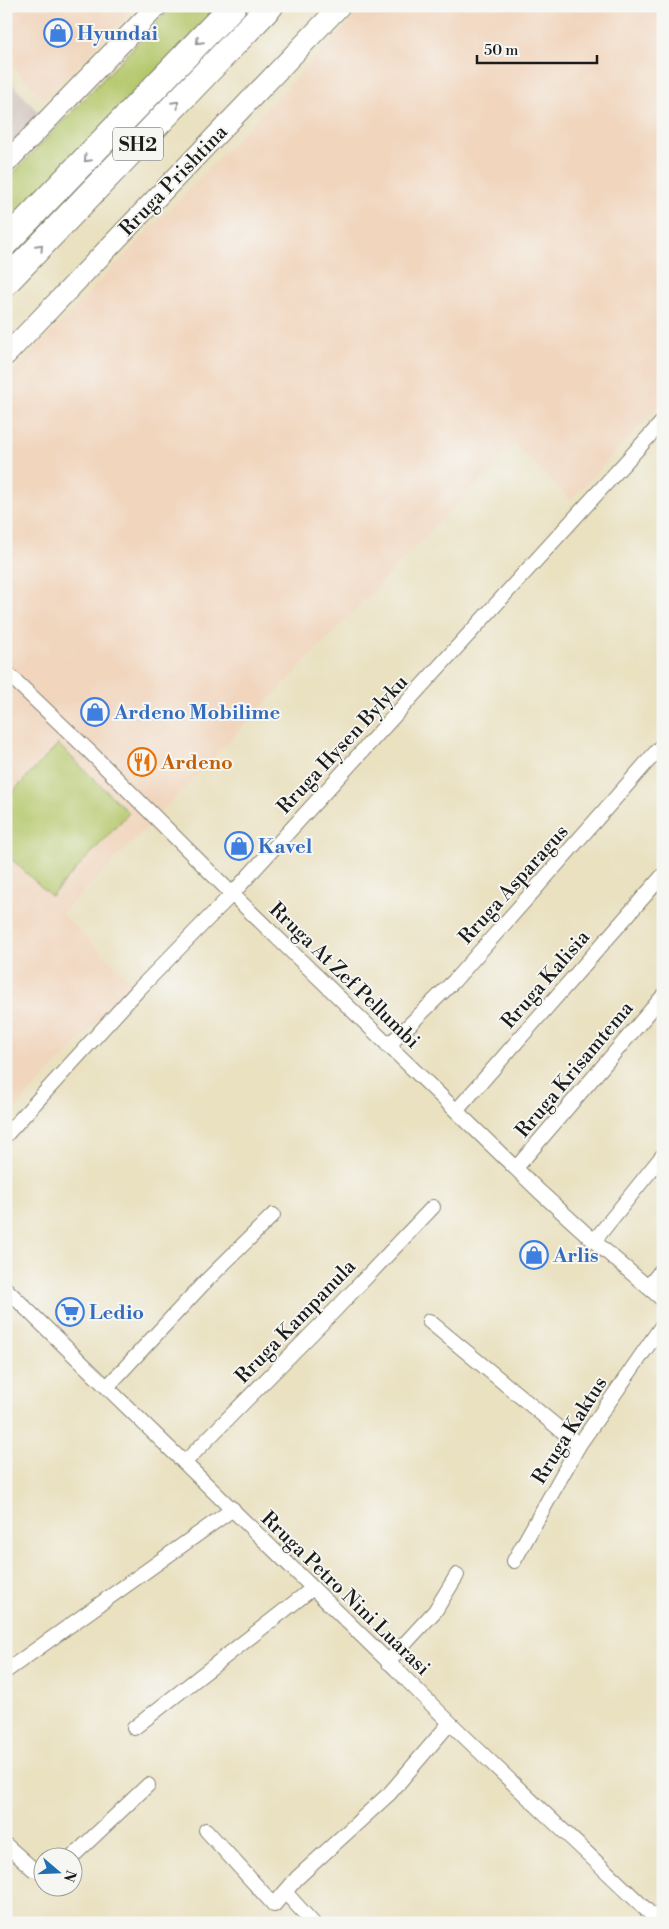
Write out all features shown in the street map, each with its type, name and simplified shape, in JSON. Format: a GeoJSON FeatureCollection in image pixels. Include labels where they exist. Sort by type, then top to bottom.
{"type":"FeatureCollection","features":[{"type":"Feature","properties":{"kind":"highway","name":"SH2"},"geometry":{"type":"LineString","coordinates":[[6,242],[233,6]]}},
{"type":"Feature","properties":{"kind":"highway","name":"SH2"},"geometry":{"type":"LineString","coordinates":[[6,282],[270,6]]}},
{"type":"Feature","properties":{"kind":"main road"},"geometry":{"type":"LineString","coordinates":[[6,164],[157,6]]}},
{"type":"Feature","properties":{"kind":"main road","name":"Rruga Prishtina"},"geometry":{"type":"LineString","coordinates":[[6,355],[340,6]]}},
{"type":"Feature","properties":{"kind":"street","name":"Rruga Hysen Bylyku"},"geometry":{"type":"LineString","coordinates":[[6,1136],[139,989],[232,894],[663,421]]}},
{"type":"Feature","properties":{"kind":"street","name":"Rruga At Zef Pellumbi"},"geometry":{"type":"LineString","coordinates":[[6,672],[92,753],[232,894],[388,1046],[594,1241],[663,1300]]}},
{"type":"Feature","properties":{"kind":"street","name":"Rruga Asparagus"},"geometry":{"type":"LineString","coordinates":[[388,1046],[454,981],[663,744]]}},
{"type":"Feature","properties":{"kind":"street","name":"Rruga Kalisia"},"geometry":{"type":"LineString","coordinates":[[457,1110],[663,875]]}},
{"type":"Feature","properties":{"kind":"street","name":"Rruga Krisamtema"},"geometry":{"type":"LineString","coordinates":[[516,1168],[663,996]]}},
{"type":"Feature","properties":{"kind":"street"},"geometry":{"type":"LineString","coordinates":[[594,1241],[663,1155]]}},
{"type":"Feature","properties":{"kind":"street","name":"Rruga Kampanula"},"geometry":{"type":"LineString","coordinates":[[185,1462],[336,1309],[433,1206]]}},
{"type":"Feature","properties":{"kind":"street"},"geometry":{"type":"LineString","coordinates":[[107,1387],[203,1284],[273,1215]]}},
{"type":"Feature","properties":{"kind":"street"},"geometry":{"type":"LineString","coordinates":[[648,1287],[663,1268]]}},
{"type":"Feature","properties":{"kind":"street","name":"Rruga Petro Nini Luarasi"},"geometry":{"type":"LineString","coordinates":[[6,1289],[185,1462],[450,1724],[596,1860],[660,1923]]}},
{"type":"Feature","properties":{"kind":"street"},"geometry":{"type":"LineString","coordinates":[[428,1321],[578,1445]]}},
{"type":"Feature","properties":{"kind":"street","name":"Rruga Kaktus"},"geometry":{"type":"LineString","coordinates":[[514,1561],[578,1445],[663,1324]]}},
{"type":"Feature","properties":{"kind":"street"},"geometry":{"type":"LineString","coordinates":[[6,1671],[232,1510]]}},
{"type":"Feature","properties":{"kind":"street"},"geometry":{"type":"LineString","coordinates":[[388,1662],[434,1611],[457,1575]]}},
{"type":"Feature","properties":{"kind":"street"},"geometry":{"type":"LineString","coordinates":[[134,1728],[313,1588]]}},
{"type":"Feature","properties":{"kind":"street"},"geometry":{"type":"LineString","coordinates":[[206,1830],[274,1905],[297,1878],[390,1793],[450,1724]]}},
{"type":"Feature","properties":{"kind":"street"},"geometry":{"type":"LineString","coordinates":[[82,1847],[148,1784]]}},
{"type":"Feature","properties":{"kind":"street"},"geometry":{"type":"LineString","coordinates":[[6,1845],[32,1868]]}},
{"type":"Feature","properties":{"kind":"street"},"geometry":{"type":"LineString","coordinates":[[285,1892],[313,1923]]}},
{"type":"Feature","properties":{"kind":"shaded area","name":"Hyundai"},"geometry":{"type":"Polygon","coordinates":[[[6,6],[135,6],[45,100],[6,60],[6,6]]]}},
{"type":"Feature","properties":{"kind":"shaded area"},"geometry":{"type":"Polygon","coordinates":[[[365,6],[663,6],[663,400],[571,500],[514,444],[147,827],[62,913],[133,984],[6,1118],[6,379],[365,6]]]}},
{"type":"Feature","properties":{"kind":"shaded area"},"geometry":{"type":"Polygon","coordinates":[[[6,77],[42,116],[6,152],[6,77]]]}},
{"type":"Feature","properties":{"kind":"green space"},"geometry":{"type":"Polygon","coordinates":[[[173,6],[219,6],[6,230],[6,181],[173,6]]]}},
{"type":"Feature","properties":{"kind":"green space"},"geometry":{"type":"Polygon","coordinates":[[[58,744],[129,813],[51,896],[6,854],[6,799],[58,744]]]}},
{"type":"Feature","properties":{"kind":"place","name":"Hyundai"},"geometry":{"type":"Point","coordinates":[58,33]}},
{"type":"Feature","properties":{"kind":"place","name":"Ardeno Mobilime"},"geometry":{"type":"Point","coordinates":[95,712]}},
{"type":"Feature","properties":{"kind":"place","name":"Ardeno"},"geometry":{"type":"Point","coordinates":[142,762]}},
{"type":"Feature","properties":{"kind":"place","name":"Kavel"},"geometry":{"type":"Point","coordinates":[239,846]}},
{"type":"Feature","properties":{"kind":"place","name":"Arlis"},"geometry":{"type":"Point","coordinates":[534,1255]}},
{"type":"Feature","properties":{"kind":"place","name":"Ledio"},"geometry":{"type":"Point","coordinates":[70,1312]}}]}
